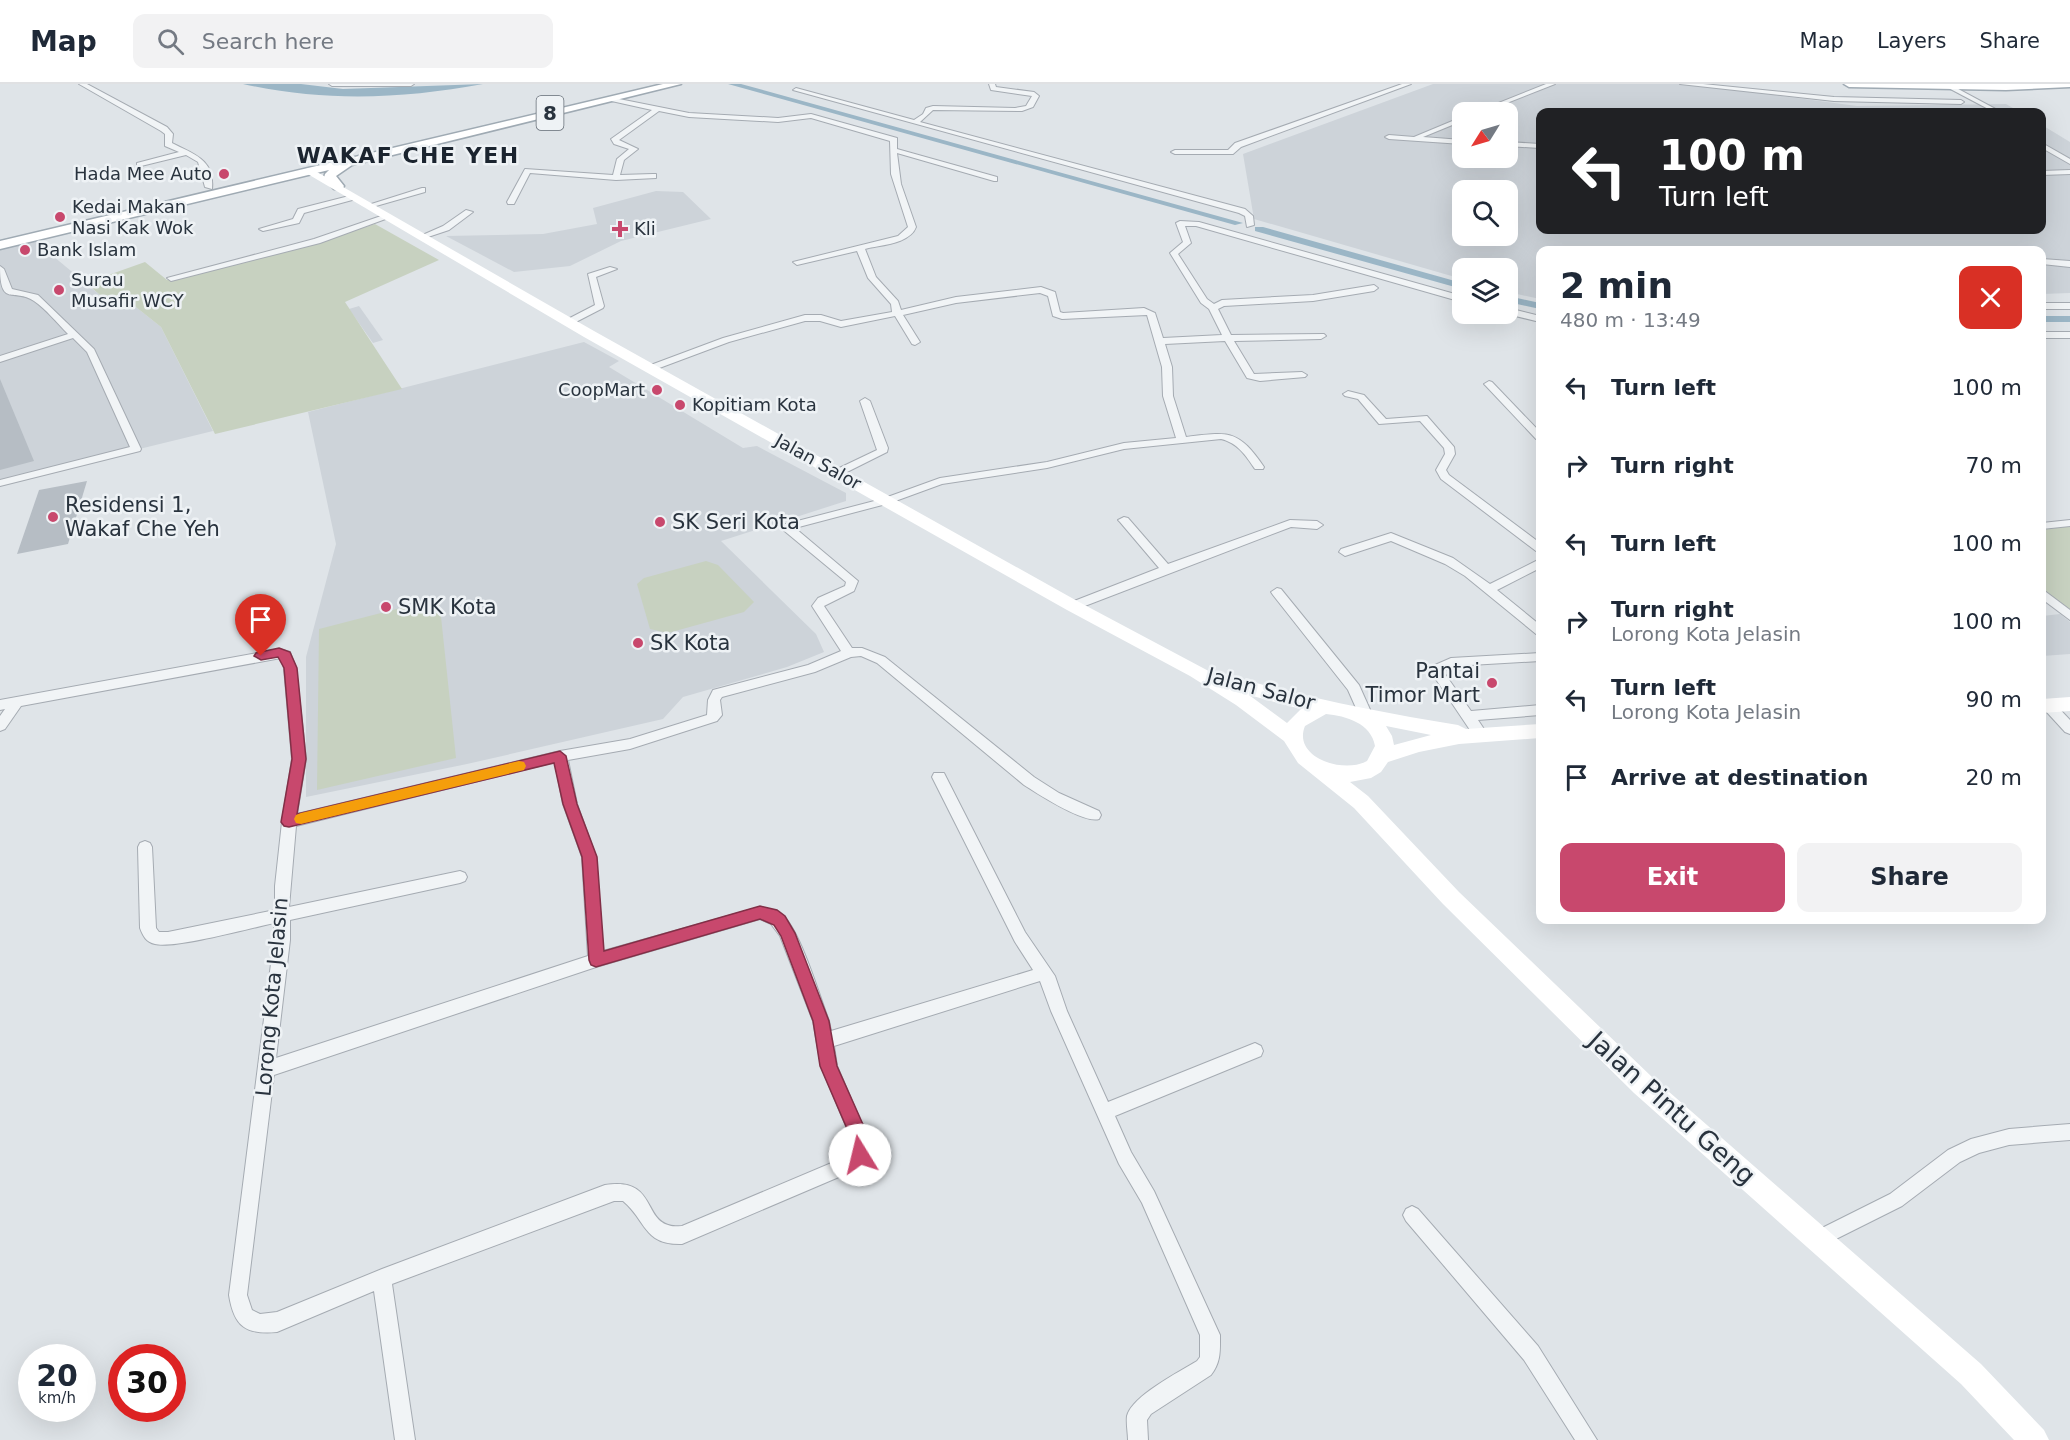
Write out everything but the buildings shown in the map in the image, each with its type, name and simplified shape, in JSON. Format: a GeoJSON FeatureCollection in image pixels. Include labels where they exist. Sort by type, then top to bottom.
{"type":"FeatureCollection","features":[{"type":"Feature","properties":{"kind":"main road","name":"8"},"geometry":{"type":"LineString","coordinates":[[0,245],[427,137],[651,84]]}},
{"type":"Feature","properties":{"kind":"main road","name":"8"},"geometry":{"type":"LineString","coordinates":[[0,239],[113,211],[385,154],[676,84]]}},
{"type":"Feature","properties":{"kind":"main road"},"geometry":{"type":"LineString","coordinates":[[1849,84],[2036,86]]}},
{"type":"Feature","properties":{"kind":"main road"},"geometry":{"type":"LineString","coordinates":[[1980,108],[1972,96],[1975,92],[2070,84]]}},
{"type":"Feature","properties":{"kind":"main road"},"geometry":{"type":"LineString","coordinates":[[1892,86],[1961,102]]}},
{"type":"Feature","properties":{"kind":"main road"},"geometry":{"type":"LineString","coordinates":[[113,211],[286,172],[310,171],[322,164],[427,137]]}},
{"type":"Feature","properties":{"kind":"main road"},"geometry":{"type":"LineString","coordinates":[[338,186],[330,178],[333,171],[345,165],[385,154]]}},
{"type":"Feature","properties":{"kind":"main road","name":"Jalan Salor"},"geometry":{"type":"LineString","coordinates":[[310,171],[310,176],[351,195]]}},
{"type":"Feature","properties":{"kind":"main road","name":"Jalan Salor"},"geometry":{"type":"LineString","coordinates":[[310,171],[569,322],[1072,606],[1196,671],[1243,700],[1293,738]]}},
{"type":"Feature","properties":{"kind":"main road"},"geometry":{"type":"LineString","coordinates":[[214,190],[294,178],[323,183]]}},
{"type":"Feature","properties":{"kind":"main road","name":"Jalan Salor"},"geometry":{"type":"LineString","coordinates":[[1196,671],[1290,700],[1326,707]]}},
{"type":"Feature","properties":{"kind":"main road"},"geometry":{"type":"LineString","coordinates":[[2046,705],[2070,704]]}},
{"type":"Feature","properties":{"kind":"main road"},"geometry":{"type":"LineString","coordinates":[[1359,713],[1375,726],[1381,737],[1383,747],[1381,757],[1374,766],[1362,772],[1333,773],[1318,768],[1306,760],[1297,749],[1293,738],[1293,729],[1297,720],[1314,709],[1326,707],[1359,713],[1403,723],[1478,735]]}},
{"type":"Feature","properties":{"kind":"main road"},"geometry":{"type":"LineString","coordinates":[[1381,757],[1414,745],[1478,735],[1536,731]]}},
{"type":"Feature","properties":{"kind":"main road","name":"Jalan Pintu Geng"},"geometry":{"type":"LineString","coordinates":[[1318,768],[1361,802],[1451,898],[1643,1085],[1971,1374],[2034,1440]]}},
{"type":"Feature","properties":{"kind":"main road"},"geometry":{"type":"LineString","coordinates":[[1362,772],[1386,827]]}},
{"type":"Feature","properties":{"kind":"street"},"geometry":{"type":"LineString","coordinates":[[82,84],[164,129],[169,134],[168,144],[200,158],[214,190]]}},
{"type":"Feature","properties":{"kind":"street"},"geometry":{"type":"LineString","coordinates":[[332,84],[411,84]]}},
{"type":"Feature","properties":{"kind":"street"},"geometry":{"type":"LineString","coordinates":[[915,122],[924,118],[928,109],[933,108],[1015,110],[1028,108],[1034,103],[1036,96],[1034,94],[1000,91],[993,89],[992,84]]}},
{"type":"Feature","properties":{"kind":"street"},"geometry":{"type":"LineString","coordinates":[[1176,152],[1230,152],[1244,142],[1408,84]]}},
{"type":"Feature","properties":{"kind":"street"},"geometry":{"type":"LineString","coordinates":[[1505,102],[1552,84]]}},
{"type":"Feature","properties":{"kind":"street"},"geometry":{"type":"LineString","coordinates":[[1683,84],[1834,99],[1961,102]]}},
{"type":"Feature","properties":{"kind":"street"},"geometry":{"type":"LineString","coordinates":[[1930,85],[1961,102],[1980,108]]}},
{"type":"Feature","properties":{"kind":"street"},"geometry":{"type":"LineString","coordinates":[[1946,85],[1980,108]]}},
{"type":"Feature","properties":{"kind":"street"},"geometry":{"type":"LineString","coordinates":[[796,90],[1242,211],[1248,213],[1251,218],[1250,225]]}},
{"type":"Feature","properties":{"kind":"street"},"geometry":{"type":"LineString","coordinates":[[609,99],[689,115],[778,120],[811,116],[894,140],[893,150],[898,189],[912,227],[911,231],[901,238],[797,262]]}},
{"type":"Feature","properties":{"kind":"street"},"geometry":{"type":"LineString","coordinates":[[616,178],[621,159],[634,149],[615,139],[658,109]]}},
{"type":"Feature","properties":{"kind":"street"},"geometry":{"type":"LineString","coordinates":[[1412,139],[1452,123]]}},
{"type":"Feature","properties":{"kind":"street"},"geometry":{"type":"LineString","coordinates":[[1389,137],[1452,141]]}},
{"type":"Feature","properties":{"kind":"street"},"geometry":{"type":"LineString","coordinates":[[2046,137],[2051,140]]}},
{"type":"Feature","properties":{"kind":"street"},"geometry":{"type":"LineString","coordinates":[[1518,145],[1536,146]]}},
{"type":"Feature","properties":{"kind":"street"},"geometry":{"type":"LineString","coordinates":[[2046,147],[2070,162]]}},
{"type":"Feature","properties":{"kind":"street"},"geometry":{"type":"LineString","coordinates":[[893,150],[994,179]]}},
{"type":"Feature","properties":{"kind":"street"},"geometry":{"type":"LineString","coordinates":[[140,165],[189,152]]}},
{"type":"Feature","properties":{"kind":"street"},"geometry":{"type":"LineString","coordinates":[[511,202],[528,171],[616,178],[653,176]]}},
{"type":"Feature","properties":{"kind":"street"},"geometry":{"type":"LineString","coordinates":[[2046,175],[2070,172]]}},
{"type":"Feature","properties":{"kind":"street"},"geometry":{"type":"LineString","coordinates":[[2046,175],[2070,178]]}},
{"type":"Feature","properties":{"kind":"street"},"geometry":{"type":"LineString","coordinates":[[369,206],[422,190]]}},
{"type":"Feature","properties":{"kind":"street"},"geometry":{"type":"LineString","coordinates":[[263,229],[296,221],[301,211],[351,195]]}},
{"type":"Feature","properties":{"kind":"street"},"geometry":{"type":"LineString","coordinates":[[422,237],[446,228],[469,212]]}},
{"type":"Feature","properties":{"kind":"street"},"geometry":{"type":"LineString","coordinates":[[171,278],[317,241],[387,217]]}},
{"type":"Feature","properties":{"kind":"street"},"geometry":{"type":"LineString","coordinates":[[1302,375],[1260,378],[1250,376],[1213,308],[1204,301],[1176,258],[1174,253],[1176,249],[1187,243],[1180,223],[1196,224],[1452,296]]}},
{"type":"Feature","properties":{"kind":"street"},"geometry":{"type":"LineString","coordinates":[[860,248],[872,278],[895,303],[897,313],[915,342]]}},
{"type":"Feature","properties":{"kind":"street"},"geometry":{"type":"LineString","coordinates":[[2046,262],[2070,264]]}},
{"type":"Feature","properties":{"kind":"street"},"geometry":{"type":"LineString","coordinates":[[0,269],[6,287],[12,293]]}},
{"type":"Feature","properties":{"kind":"street"},"geometry":{"type":"LineString","coordinates":[[569,322],[600,306],[591,276],[613,269]]}},
{"type":"Feature","properties":{"kind":"street"},"geometry":{"type":"LineString","coordinates":[[1213,308],[1222,303],[1313,298],[1374,288]]}},
{"type":"Feature","properties":{"kind":"street"},"geometry":{"type":"LineString","coordinates":[[651,368],[726,340],[805,318],[821,318],[841,324],[964,299],[1041,290],[1052,294],[1056,314],[1062,316],[1148,312],[1153,316],[1167,367],[1168,396],[1182,441]]}},
{"type":"Feature","properties":{"kind":"street"},"geometry":{"type":"LineString","coordinates":[[0,296],[12,293],[35,297],[91,351],[136,449],[0,483]]}},
{"type":"Feature","properties":{"kind":"street"},"geometry":{"type":"LineString","coordinates":[[2046,306],[2070,306]]}},
{"type":"Feature","properties":{"kind":"street"},"geometry":{"type":"LineString","coordinates":[[1518,314],[1536,318]]}},
{"type":"Feature","properties":{"kind":"street"},"geometry":{"type":"LineString","coordinates":[[0,358],[74,335]]}},
{"type":"Feature","properties":{"kind":"street"},"geometry":{"type":"LineString","coordinates":[[2046,335],[2070,335]]}},
{"type":"Feature","properties":{"kind":"street"},"geometry":{"type":"LineString","coordinates":[[1160,341],[1321,336]]}},
{"type":"Feature","properties":{"kind":"street"},"geometry":{"type":"LineString","coordinates":[[1489,384],[1536,433]]}},
{"type":"Feature","properties":{"kind":"street"},"geometry":{"type":"LineString","coordinates":[[1348,394],[1361,397],[1383,422],[1423,418],[1449,447],[1450,454],[1441,470],[1445,477],[1536,545]]}},
{"type":"Feature","properties":{"kind":"street"},"geometry":{"type":"LineString","coordinates":[[837,473],[882,452],[883,448],[865,401]]}},
{"type":"Feature","properties":{"kind":"street"},"geometry":{"type":"LineString","coordinates":[[849,653],[818,606],[822,601],[850,588],[852,581],[786,527],[886,501],[940,481],[1047,465],[1124,446],[1230,437],[1242,445],[1259,467]]}},
{"type":"Feature","properties":{"kind":"street"},"geometry":{"type":"LineString","coordinates":[[1124,520],[1149,546],[1166,569]]}},
{"type":"Feature","properties":{"kind":"street"},"geometry":{"type":"LineString","coordinates":[[2046,526],[2070,523]]}},
{"type":"Feature","properties":{"kind":"street"},"geometry":{"type":"LineString","coordinates":[[1072,606],[1290,524],[1317,525]]}},
{"type":"Feature","properties":{"kind":"street"},"geometry":{"type":"LineString","coordinates":[[1345,552],[1390,537],[1449,561],[1490,589],[1536,628]]}},
{"type":"Feature","properties":{"kind":"street"},"geometry":{"type":"LineString","coordinates":[[1490,589],[1536,565]]}},
{"type":"Feature","properties":{"kind":"street"},"geometry":{"type":"LineString","coordinates":[[1277,592],[1354,688],[1359,713]]}},
{"type":"Feature","properties":{"kind":"street"},"geometry":{"type":"LineString","coordinates":[[2046,596],[2070,616]]}},
{"type":"Feature","properties":{"kind":"street"},"geometry":{"type":"LineString","coordinates":[[289,822],[560,756],[630,744],[708,721],[715,715],[714,700],[718,693],[811,669],[849,653],[862,652],[874,655],[1029,781],[1054,797],[1094,816]]}},
{"type":"Feature","properties":{"kind":"street","name":"Lorong Kota Jelasin"},"geometry":{"type":"LineString","coordinates":[[0,705],[223,662],[279,653],[286,655],[290,668],[299,759],[282,886],[282,940],[238,1295],[240,1308],[248,1320],[260,1325],[277,1322],[382,1278]]}},
{"type":"Feature","properties":{"kind":"street"},"geometry":{"type":"LineString","coordinates":[[1478,735],[1468,716],[1439,675],[1437,671],[1439,668],[1451,662],[1536,657]]}},
{"type":"Feature","properties":{"kind":"street"},"geometry":{"type":"LineString","coordinates":[[0,726],[17,702]]}},
{"type":"Feature","properties":{"kind":"street"},"geometry":{"type":"LineString","coordinates":[[2046,706],[2070,729]]}},
{"type":"Feature","properties":{"kind":"street"},"geometry":{"type":"LineString","coordinates":[[1468,716],[1536,710]]}},
{"type":"Feature","properties":{"kind":"street"},"geometry":{"type":"LineString","coordinates":[[560,756],[570,804],[590,857],[596,960]]}},
{"type":"Feature","properties":{"kind":"street"},"geometry":{"type":"LineString","coordinates":[[939,777],[1020,937],[1044,973],[1125,1158],[1148,1197],[1210,1335],[1212,1347],[1210,1360],[1204,1368],[1144,1407],[1137,1417],[1138,1440]]}},
{"type":"Feature","properties":{"kind":"street"},"geometry":{"type":"LineString","coordinates":[[145,847],[148,928],[150,935],[156,939],[168,939],[460,877]]}},
{"type":"Feature","properties":{"kind":"street"},"geometry":{"type":"LineString","coordinates":[[267,1069],[596,960],[760,913],[771,915],[779,920],[787,933],[821,1021],[829,1066],[862,1146],[855,1162],[847,1167],[682,1235],[668,1237],[657,1231],[629,1194],[621,1192],[604,1194],[382,1278],[405,1440]]}},
{"type":"Feature","properties":{"kind":"street"},"geometry":{"type":"LineString","coordinates":[[824,1041],[1044,973]]}},
{"type":"Feature","properties":{"kind":"street"},"geometry":{"type":"LineString","coordinates":[[1104,1112],[1255,1051]]}},
{"type":"Feature","properties":{"kind":"street"},"geometry":{"type":"LineString","coordinates":[[1818,1239],[1896,1200],[1954,1156],[1977,1146],[2009,1137],[2070,1132]]}},
{"type":"Feature","properties":{"kind":"street"},"geometry":{"type":"LineString","coordinates":[[1412,1215],[1531,1353],[1587,1440]]}},
{"type":"Feature","properties":{"kind":"shaded area"},"geometry":{"type":"Polygon","coordinates":[[[1433,84],[1692,84],[1857,106],[2006,104],[2013,108],[1536,108],[1536,234],[2046,234],[2046,127],[2070,142],[2070,293],[2046,294],[2046,246],[1536,246],[1536,298],[1518,294],[1518,258],[1452,258],[1452,276],[1254,219],[1243,154],[1433,84]]]}},
{"type":"Feature","properties":{"kind":"shaded area","name":"Kli"},"geometry":{"type":"Polygon","coordinates":[[[656,191],[683,192],[711,219],[621,241],[570,266],[514,272],[446,236],[543,234],[597,224],[593,208],[656,191]]]}},
{"type":"Feature","properties":{"kind":"shaded area"},"geometry":{"type":"Polygon","coordinates":[[[35,241],[107,301],[122,296],[161,327],[213,431],[0,483],[0,249],[35,241]]]}},
{"type":"Feature","properties":{"kind":"shaded area"},"geometry":{"type":"Polygon","coordinates":[[[359,306],[383,340],[373,343],[349,309],[359,306]]]}},
{"type":"Feature","properties":{"kind":"shaded area"},"geometry":{"type":"Polygon","coordinates":[[[584,342],[619,361],[609,367],[743,448],[757,446],[846,493],[846,501],[721,541],[816,634],[824,652],[787,667],[683,697],[663,719],[467,764],[306,797],[306,657],[336,544],[308,412],[584,342]]]}},
{"type":"Feature","properties":{"kind":"shaded area"},"geometry":{"type":"Polygon","coordinates":[[[2060,614],[2070,622],[2070,654],[2046,656],[2046,616],[2060,614]]]}},
{"type":"Feature","properties":{"kind":"green space"},"geometry":{"type":"Polygon","coordinates":[[[375,224],[439,260],[345,302],[402,389],[215,434],[161,327],[122,296],[107,301],[86,283],[145,262],[167,280],[316,243],[375,224]]]}},
{"type":"Feature","properties":{"kind":"green space"},"geometry":{"type":"Polygon","coordinates":[[[2070,526],[2070,613],[2046,594],[2046,529],[2070,526]]]}},
{"type":"Feature","properties":{"kind":"green space"},"geometry":{"type":"Polygon","coordinates":[[[706,561],[718,565],[754,602],[744,612],[668,633],[650,629],[637,584],[644,578],[706,561]]]}},
{"type":"Feature","properties":{"kind":"green space"},"geometry":{"type":"Polygon","coordinates":[[[439,598],[456,758],[317,790],[319,629],[439,598]]]}},
{"type":"Feature","properties":{"kind":"water"},"geometry":{"type":"Polygon","coordinates":[[[243,84],[301,84],[343,89],[483,84],[423,93],[333,96],[273,90],[243,84]]]}},
{"type":"Feature","properties":{"kind":"waterway"},"geometry":{"type":"LineString","coordinates":[[732,84],[1238,223]]}},
{"type":"Feature","properties":{"kind":"waterway"},"geometry":{"type":"LineString","coordinates":[[1259,229],[1452,283]]}},
{"type":"Feature","properties":{"kind":"waterway"},"geometry":{"type":"LineString","coordinates":[[1518,301],[1536,305]]}},
{"type":"Feature","properties":{"kind":"waterway"},"geometry":{"type":"LineString","coordinates":[[2046,319],[2070,319]]}},
{"type":"Feature","properties":{"kind":"slow traffic"},"geometry":{"type":"LineString","coordinates":[[301,819],[519,766]]}},
{"type":"Feature","properties":{"kind":"place","name":"Hada Mee Auto"},"geometry":{"type":"Point","coordinates":[224,174]}},
{"type":"Feature","properties":{"kind":"place","name":"Kedai Makan Nasi Kak Wok"},"geometry":{"type":"Point","coordinates":[60,217]}},
{"type":"Feature","properties":{"kind":"place","name":"Kli"},"geometry":{"type":"Point","coordinates":[620,229]}},
{"type":"Feature","properties":{"kind":"place","name":"Bank Islam"},"geometry":{"type":"Point","coordinates":[25,250]}},
{"type":"Feature","properties":{"kind":"place","name":"Surau Musafir WCY"},"geometry":{"type":"Point","coordinates":[59,290]}},
{"type":"Feature","properties":{"kind":"place","name":"CoopMart"},"geometry":{"type":"Point","coordinates":[657,390]}},
{"type":"Feature","properties":{"kind":"place","name":"Kopitiam Kota"},"geometry":{"type":"Point","coordinates":[680,405]}},
{"type":"Feature","properties":{"kind":"place","name":"Residensi 1, Wakaf Che Yeh"},"geometry":{"type":"Point","coordinates":[53,517]}},
{"type":"Feature","properties":{"kind":"place","name":"SK Seri Kota"},"geometry":{"type":"Point","coordinates":[660,522]}},
{"type":"Feature","properties":{"kind":"place","name":"SMK Kota"},"geometry":{"type":"Point","coordinates":[386,607]}},
{"type":"Feature","properties":{"kind":"place","name":"SK Kota"},"geometry":{"type":"Point","coordinates":[638,643]}},
{"type":"Feature","properties":{"kind":"place","name":"Pantai Timor Mart"},"geometry":{"type":"Point","coordinates":[1492,683]}},
{"type":"Feature","properties":{"kind":"district","name":"WAKAF CHE YEH"},"geometry":{"type":"Point","coordinates":[408,155]}},
{"type":"Feature","properties":{"kind":"route"},"geometry":{"type":"LineString","coordinates":[[261,656],[279,653],[286,655],[290,668],[299,759],[289,822],[560,756],[570,804],[590,857],[596,960],[760,913],[771,915],[779,920],[787,933],[821,1021],[829,1066],[860,1138],[862,1146],[860,1155]]}}]}
